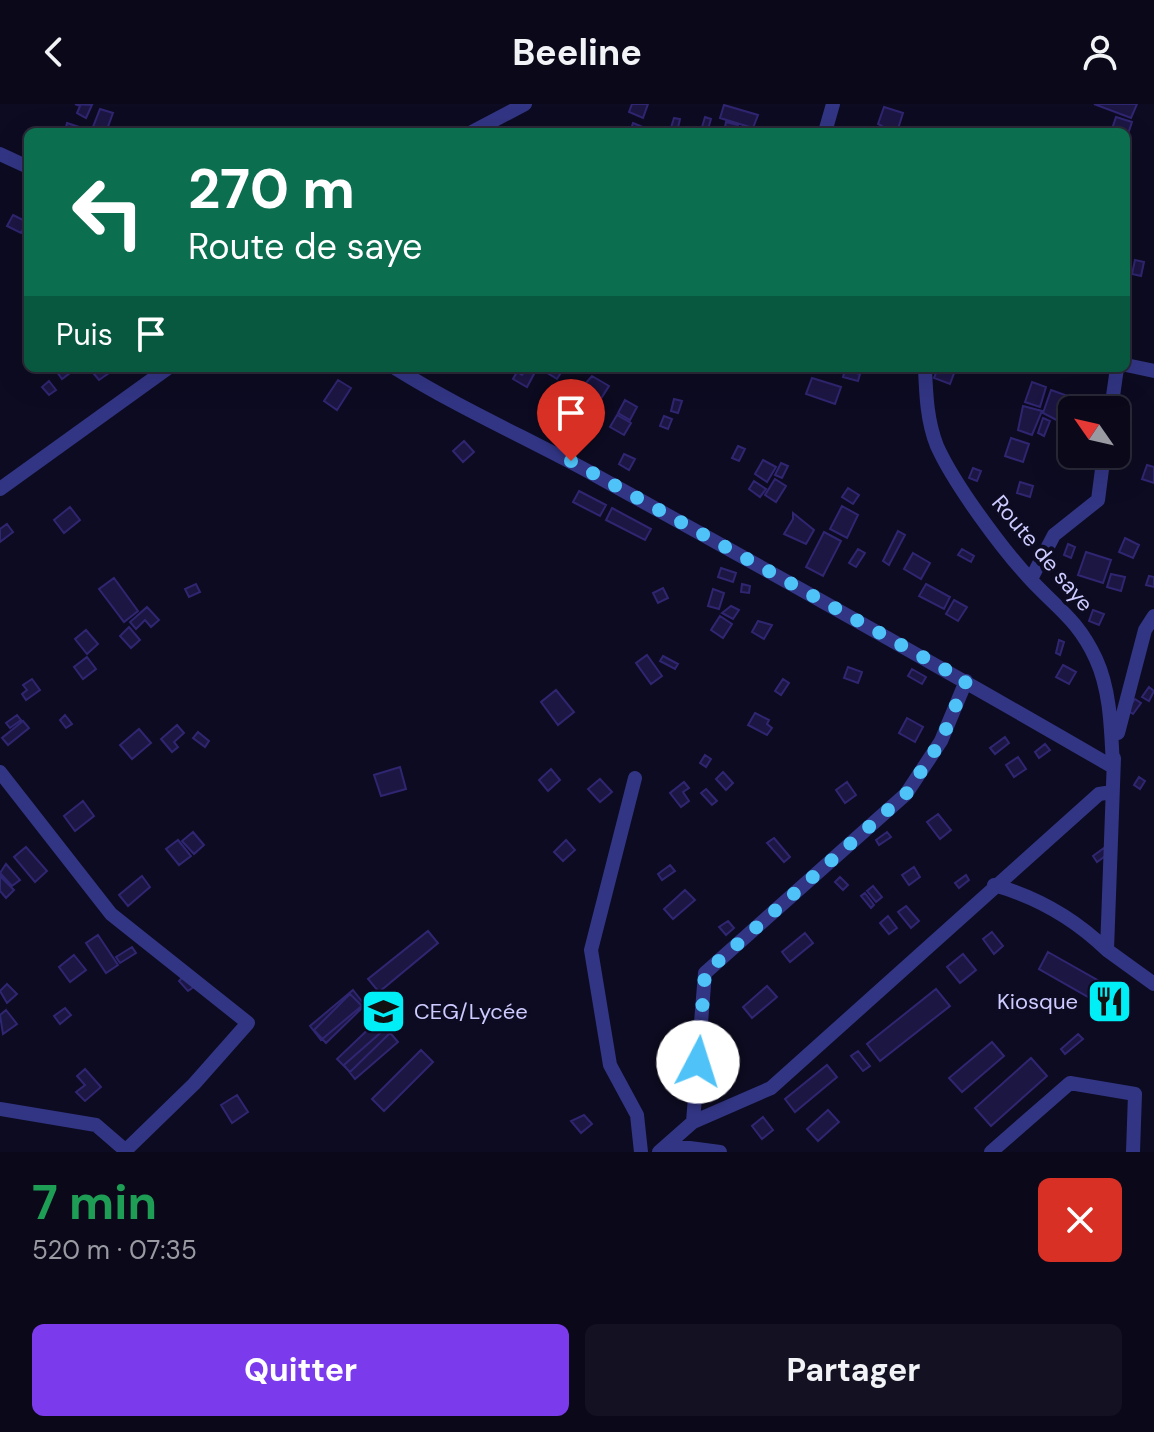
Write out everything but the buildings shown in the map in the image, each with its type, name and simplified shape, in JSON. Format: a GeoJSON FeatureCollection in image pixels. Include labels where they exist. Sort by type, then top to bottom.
{"type":"FeatureCollection","features":[{"type":"Feature","properties":{"kind":"street"},"geometry":{"type":"LineString","coordinates":[[480,128],[525,104]]}},
{"type":"Feature","properties":{"kind":"street"},"geometry":{"type":"LineString","coordinates":[[826,128],[833,104]]}},
{"type":"Feature","properties":{"kind":"street"},"geometry":{"type":"LineString","coordinates":[[0,154],[24,165]]}},
{"type":"Feature","properties":{"kind":"street"},"geometry":{"type":"LineString","coordinates":[[1130,366],[1154,371]]}},
{"type":"Feature","properties":{"kind":"street"},"geometry":{"type":"LineString","coordinates":[[0,489],[162,372]]}},
{"type":"Feature","properties":{"kind":"street"},"geometry":{"type":"LineString","coordinates":[[402,372],[457,406],[571,461],[966,681],[1113,767]]}},
{"type":"Feature","properties":{"kind":"street","name":"Route de saye"},"geometry":{"type":"LineString","coordinates":[[925,372],[926,406],[937,445],[964,493],[1031,579],[1073,618],[1097,661],[1110,714],[1113,767]]}},
{"type":"Feature","properties":{"kind":"street"},"geometry":{"type":"LineString","coordinates":[[1113,396],[1116,372]]}},
{"type":"Feature","properties":{"kind":"street"},"geometry":{"type":"LineString","coordinates":[[1031,579],[1054,535],[1098,500],[1102,468]]}},
{"type":"Feature","properties":{"kind":"street"},"geometry":{"type":"LineString","coordinates":[[1107,950],[1113,767],[1120,714],[1145,630],[1154,616]]}},
{"type":"Feature","properties":{"kind":"street"},"geometry":{"type":"LineString","coordinates":[[693,1122],[705,973],[906,794],[941,741],[966,681]]}},
{"type":"Feature","properties":{"kind":"street"},"geometry":{"type":"LineString","coordinates":[[0,772],[111,914],[248,1023],[194,1084],[124,1151],[96,1125],[0,1109]]}},
{"type":"Feature","properties":{"kind":"street"},"geometry":{"type":"LineString","coordinates":[[635,778],[591,950],[610,1065],[637,1115],[641,1152]]}},
{"type":"Feature","properties":{"kind":"street"},"geometry":{"type":"LineString","coordinates":[[663,1148],[693,1122],[771,1088],[994,885],[1099,794],[1112,792]]}},
{"type":"Feature","properties":{"kind":"street"},"geometry":{"type":"LineString","coordinates":[[994,885],[1020,892],[1059,912],[1154,984]]}},
{"type":"Feature","properties":{"kind":"street"},"geometry":{"type":"LineString","coordinates":[[991,1152],[1070,1083],[1135,1094],[1133,1152]]}},
{"type":"Feature","properties":{"kind":"street"},"geometry":{"type":"LineString","coordinates":[[663,1148],[720,1152]]}},
{"type":"Feature","properties":{"kind":"place","name":"Kiosque"},"geometry":{"type":"Point","coordinates":[1109,1001]}},
{"type":"Feature","properties":{"kind":"place","name":"CEG/Lycée"},"geometry":{"type":"Point","coordinates":[383,1011]}},
{"type":"Feature","properties":{"kind":"route"},"geometry":{"type":"LineString","coordinates":[[571,461],[966,681],[941,741],[906,794],[705,973],[698,1062]]}}]}
